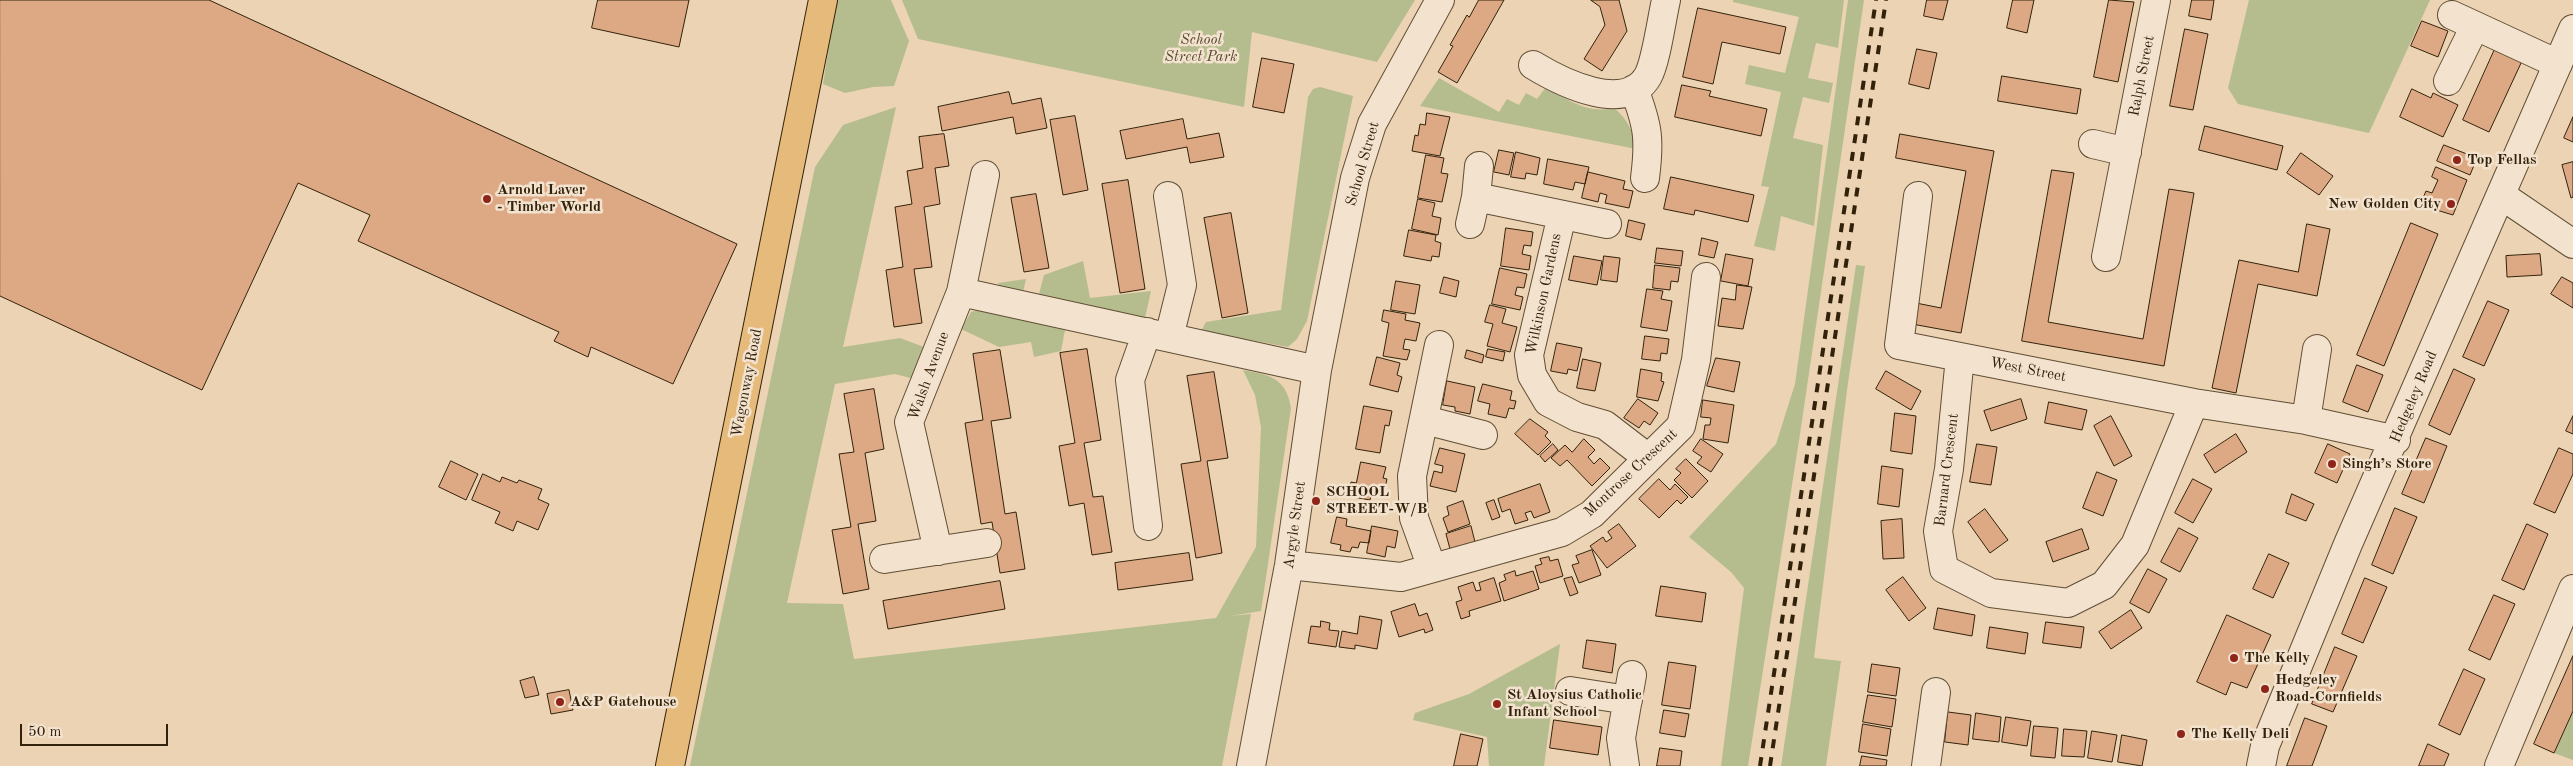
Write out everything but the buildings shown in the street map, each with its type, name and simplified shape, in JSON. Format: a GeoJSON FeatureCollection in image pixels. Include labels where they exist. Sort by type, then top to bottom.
{"type":"FeatureCollection","features":[{"type":"Feature","properties":{"kind":"main road","name":"Wagonway Road"},"geometry":{"type":"LineString","coordinates":[[670,766],[823,0]]}},
{"type":"Feature","properties":{"kind":"street","name":"School Street"},"geometry":{"type":"LineString","coordinates":[[1335,283],[1355,178],[1372,124],[1440,0]]}},
{"type":"Feature","properties":{"kind":"street"},"geometry":{"type":"LineString","coordinates":[[1645,178],[1649,144],[1641,82],[1666,0]]}},
{"type":"Feature","properties":{"kind":"street","name":"Ralph Street"},"geometry":{"type":"LineString","coordinates":[[2106,258],[2156,0]]}},
{"type":"Feature","properties":{"kind":"street"},"geometry":{"type":"LineString","coordinates":[[2448,81],[2464,20],[2558,64]]}},
{"type":"Feature","properties":{"kind":"street","name":"Hedgeley Road"},"geometry":{"type":"LineString","coordinates":[[2261,766],[2272,730],[2337,571],[2396,440],[2573,29]]}},
{"type":"Feature","properties":{"kind":"street"},"geometry":{"type":"LineString","coordinates":[[1533,65],[1573,86],[1601,94],[1622,94],[1641,82]]}},
{"type":"Feature","properties":{"kind":"street"},"geometry":{"type":"LineString","coordinates":[[2092,144],[2127,152]]}},
{"type":"Feature","properties":{"kind":"street"},"geometry":{"type":"LineString","coordinates":[[1470,224],[1476,197],[1479,166]]}},
{"type":"Feature","properties":{"kind":"street","name":"Walsh Avenue"},"geometry":{"type":"LineString","coordinates":[[938,551],[909,422],[961,292],[985,175]]}},
{"type":"Feature","properties":{"kind":"street"},"geometry":{"type":"LineString","coordinates":[[2500,195],[2573,244]]}},
{"type":"Feature","properties":{"kind":"street"},"geometry":{"type":"LineString","coordinates":[[1148,526],[1130,380],[1158,334],[1182,284],[1168,196]]}},
{"type":"Feature","properties":{"kind":"street","name":"West Street"},"geometry":{"type":"LineString","coordinates":[[1918,196],[1898,345],[2194,403],[2306,420],[2396,440]]}},
{"type":"Feature","properties":{"kind":"street"},"geometry":{"type":"LineString","coordinates":[[1476,197],[1608,224]]}},
{"type":"Feature","properties":{"kind":"street","name":"Wilkinson Gardens"},"geometry":{"type":"LineString","coordinates":[[1562,215],[1528,355],[1532,375],[1548,402],[1577,417],[1605,425],[1648,458]]}},
{"type":"Feature","properties":{"kind":"street","name":"Montrose Crescent"},"geometry":{"type":"LineString","coordinates":[[1289,565],[1401,577],[1562,532],[1592,514],[1681,426],[1696,360],[1706,277]]}},
{"type":"Feature","properties":{"kind":"street","name":"Argyle Street"},"geometry":{"type":"LineString","coordinates":[[1251,766],[1289,565],[1317,370],[1335,283]]}},
{"type":"Feature","properties":{"kind":"street"},"geometry":{"type":"LineString","coordinates":[[961,292],[1317,370]]}},
{"type":"Feature","properties":{"kind":"street"},"geometry":{"type":"LineString","coordinates":[[1432,568],[1414,518],[1412,476],[1439,345]]}},
{"type":"Feature","properties":{"kind":"street"},"geometry":{"type":"LineString","coordinates":[[2306,420],[2317,349]]}},
{"type":"Feature","properties":{"kind":"street","name":"Barnard Crescent"},"geometry":{"type":"LineString","coordinates":[[1960,357],[1949,469],[1938,531],[1944,569],[1991,593],[2068,603],[2104,584],[2135,544],[2194,403]]}},
{"type":"Feature","properties":{"kind":"street"},"geometry":{"type":"LineString","coordinates":[[1425,420],[1482,435]]}},
{"type":"Feature","properties":{"kind":"street"},"geometry":{"type":"LineString","coordinates":[[884,559],[986,543]]}},
{"type":"Feature","properties":{"kind":"street"},"geometry":{"type":"LineString","coordinates":[[2499,766],[2573,589]]}},
{"type":"Feature","properties":{"kind":"street"},"geometry":{"type":"LineString","coordinates":[[1570,691],[1630,688],[1622,738],[1625,766]]}},
{"type":"Feature","properties":{"kind":"street"},"geometry":{"type":"LineString","coordinates":[[1926,766],[1936,692]]}},
{"type":"Feature","properties":{"kind":"green space"},"geometry":{"type":"Polygon","coordinates":[[[836,0],[891,0],[909,41],[894,86],[873,87],[845,93],[823,84],[836,0]]]}},
{"type":"Feature","properties":{"kind":"green space","name":"School Street Park"},"geometry":{"type":"Polygon","coordinates":[[[902,0],[1415,0],[1377,62],[1252,32],[1244,107],[918,39],[902,0]]]}},
{"type":"Feature","properties":{"kind":"green space"},"geometry":{"type":"Polygon","coordinates":[[[1733,0],[1844,0],[1838,48],[1816,43],[1808,78],[1833,83],[1829,103],[1803,97],[1793,138],[1823,145],[1814,226],[1781,216],[1775,251],[1754,246],[1769,187],[1761,186],[1781,92],[1745,84],[1749,65],[1785,73],[1799,17],[1733,2],[1733,0]]]}},
{"type":"Feature","properties":{"kind":"green space"},"geometry":{"type":"Polygon","coordinates":[[[1848,0],[1864,0],[1800,434],[1748,766],[1721,766],[1744,588],[1731,572],[1689,537],[1776,444],[1795,384],[1848,0]]]}},
{"type":"Feature","properties":{"kind":"green space"},"geometry":{"type":"Polygon","coordinates":[[[2249,0],[2430,0],[2369,133],[2238,104],[2228,88],[2249,0]]]}},
{"type":"Feature","properties":{"kind":"green space"},"geometry":{"type":"Polygon","coordinates":[[[1439,78],[1499,112],[1507,99],[1519,105],[1526,93],[1537,99],[1546,87],[1578,105],[1595,109],[1614,108],[1629,126],[1636,149],[1420,106],[1439,78]]]}},
{"type":"Feature","properties":{"kind":"green space"},"geometry":{"type":"Polygon","coordinates":[[[1320,87],[1353,96],[1307,321],[1297,339],[1288,347],[1201,331],[1206,322],[1281,310],[1308,97],[1313,89],[1320,87]]]}},
{"type":"Feature","properties":{"kind":"green space"},"geometry":{"type":"Polygon","coordinates":[[[896,107],[843,347],[900,338],[924,347],[914,379],[895,374],[835,384],[787,603],[843,604],[854,659],[1216,618],[1256,547],[1261,427],[1255,395],[1243,370],[1268,376],[1275,379],[1285,390],[1291,408],[1261,611],[1230,616],[1251,614],[1222,766],[690,766],[815,167],[843,125],[896,107]]]}},
{"type":"Feature","properties":{"kind":"green space"},"geometry":{"type":"Polygon","coordinates":[[[1083,261],[1090,298],[1151,291],[1145,318],[1039,294],[1044,275],[1083,261]]]}},
{"type":"Feature","properties":{"kind":"green space"},"geometry":{"type":"Polygon","coordinates":[[[1856,265],[1865,266],[1847,390],[1814,658],[1841,661],[1826,766],[1781,766],[1856,265]]]}},
{"type":"Feature","properties":{"kind":"green space"},"geometry":{"type":"Polygon","coordinates":[[[1026,279],[1023,292],[1002,289],[998,283],[1026,279]]]}},
{"type":"Feature","properties":{"kind":"green space"},"geometry":{"type":"Polygon","coordinates":[[[978,310],[1065,330],[1061,351],[1034,357],[1031,342],[999,347],[961,329],[971,312],[978,310]]]}},
{"type":"Feature","properties":{"kind":"green space","name":"St Aloysius Catholic Infant School"},"geometry":{"type":"Polygon","coordinates":[[[1560,644],[1544,766],[1489,766],[1487,737],[1413,720],[1415,713],[1469,694],[1560,644]]]}},
{"type":"Feature","properties":{"kind":"green space"},"geometry":{"type":"Polygon","coordinates":[[[2573,711],[2573,760],[2554,753],[2573,711]]]}},
{"type":"Feature","properties":{"kind":"railway"},"geometry":{"type":"LineString","coordinates":[[1760,766],[1876,0]]}},
{"type":"Feature","properties":{"kind":"railway"},"geometry":{"type":"LineString","coordinates":[[1770,766],[1886,0]]}},
{"type":"Feature","properties":{"kind":"place","name":"Top Fellas"},"geometry":{"type":"Point","coordinates":[2457,160]}},
{"type":"Feature","properties":{"kind":"place","name":"Arnold Laver - Timber World"},"geometry":{"type":"Point","coordinates":[487,199]}},
{"type":"Feature","properties":{"kind":"place","name":"New Golden City"},"geometry":{"type":"Point","coordinates":[2451,204]}},
{"type":"Feature","properties":{"kind":"place","name":"Singh’s Store"},"geometry":{"type":"Point","coordinates":[2332,464]}},
{"type":"Feature","properties":{"kind":"place","name":"SCHOOL STREET-W/B"},"geometry":{"type":"Point","coordinates":[1316,501]}},
{"type":"Feature","properties":{"kind":"place","name":"The Kelly"},"geometry":{"type":"Point","coordinates":[2234,658]}},
{"type":"Feature","properties":{"kind":"place","name":"Hedgeley Road-Cornfields"},"geometry":{"type":"Point","coordinates":[2265,689]}},
{"type":"Feature","properties":{"kind":"place","name":"A&P Gatehouse"},"geometry":{"type":"Point","coordinates":[560,702]}},
{"type":"Feature","properties":{"kind":"place","name":"St Aloysius Catholic Infant School"},"geometry":{"type":"Point","coordinates":[1497,704]}},
{"type":"Feature","properties":{"kind":"place","name":"The Kelly Deli"},"geometry":{"type":"Point","coordinates":[2181,734]}}]}
